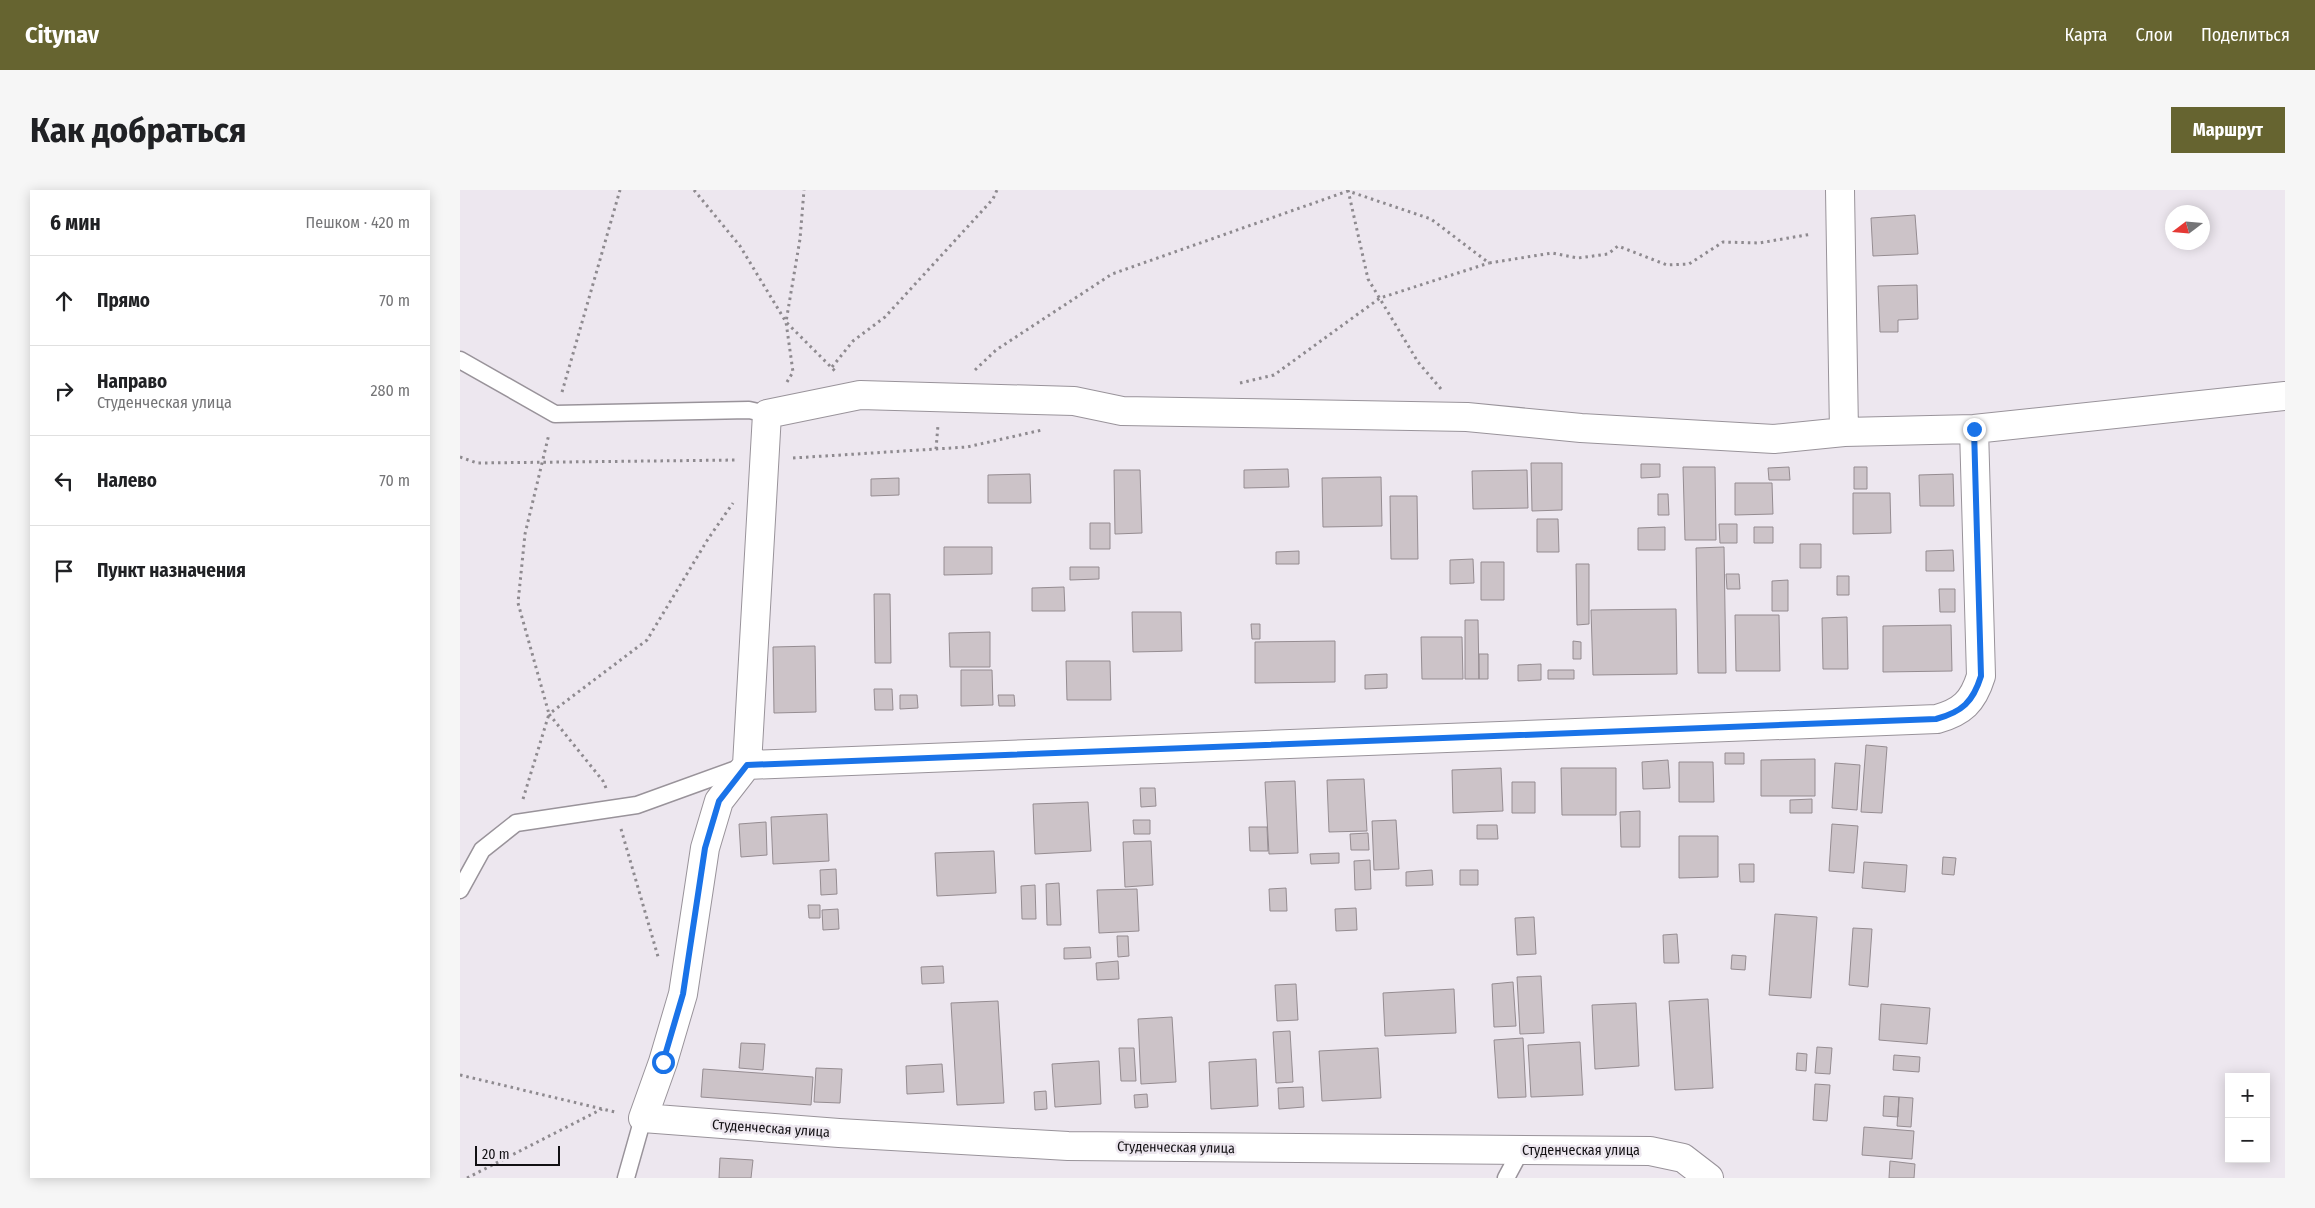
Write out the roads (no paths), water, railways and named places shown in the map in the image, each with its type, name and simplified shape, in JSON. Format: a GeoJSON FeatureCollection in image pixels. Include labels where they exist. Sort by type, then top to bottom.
{"type":"FeatureCollection","features":[{"type":"Feature","properties":{"kind":"street"},"geometry":{"type":"LineString","coordinates":[[1840,190],[1844,432]]}},
{"type":"Feature","properties":{"kind":"street"},"geometry":{"type":"LineString","coordinates":[[643,1118],[663,1062],[683,994],[705,848],[719,801],[747,765],[767,414],[860,395],[1074,401],[1122,411],[1467,417],[1581,428],[1774,439],[1844,432],[1974,429],[2285,396]]}},
{"type":"Feature","properties":{"kind":"street"},"geometry":{"type":"LineString","coordinates":[[747,765],[1936,719],[1952,715],[1976,694],[1981,676],[1974,429]]}},
{"type":"Feature","properties":{"kind":"street","name":"Студенческая улица"},"geometry":{"type":"LineString","coordinates":[[643,1118],[830,1132],[1068,1146],[1650,1151],[1683,1158],[1706,1175]]}},
{"type":"Feature","properties":{"kind":"lane"},"geometry":{"type":"LineString","coordinates":[[460,360],[555,414],[749,410],[767,414]]}},
{"type":"Feature","properties":{"kind":"lane"},"geometry":{"type":"LineString","coordinates":[[460,890],[482,850],[516,823],[637,804],[747,765]]}},
{"type":"Feature","properties":{"kind":"lane"},"geometry":{"type":"LineString","coordinates":[[626,1178],[643,1118]]}},
{"type":"Feature","properties":{"kind":"lane"},"geometry":{"type":"LineString","coordinates":[[1506,1178],[1521,1150]]}}]}
